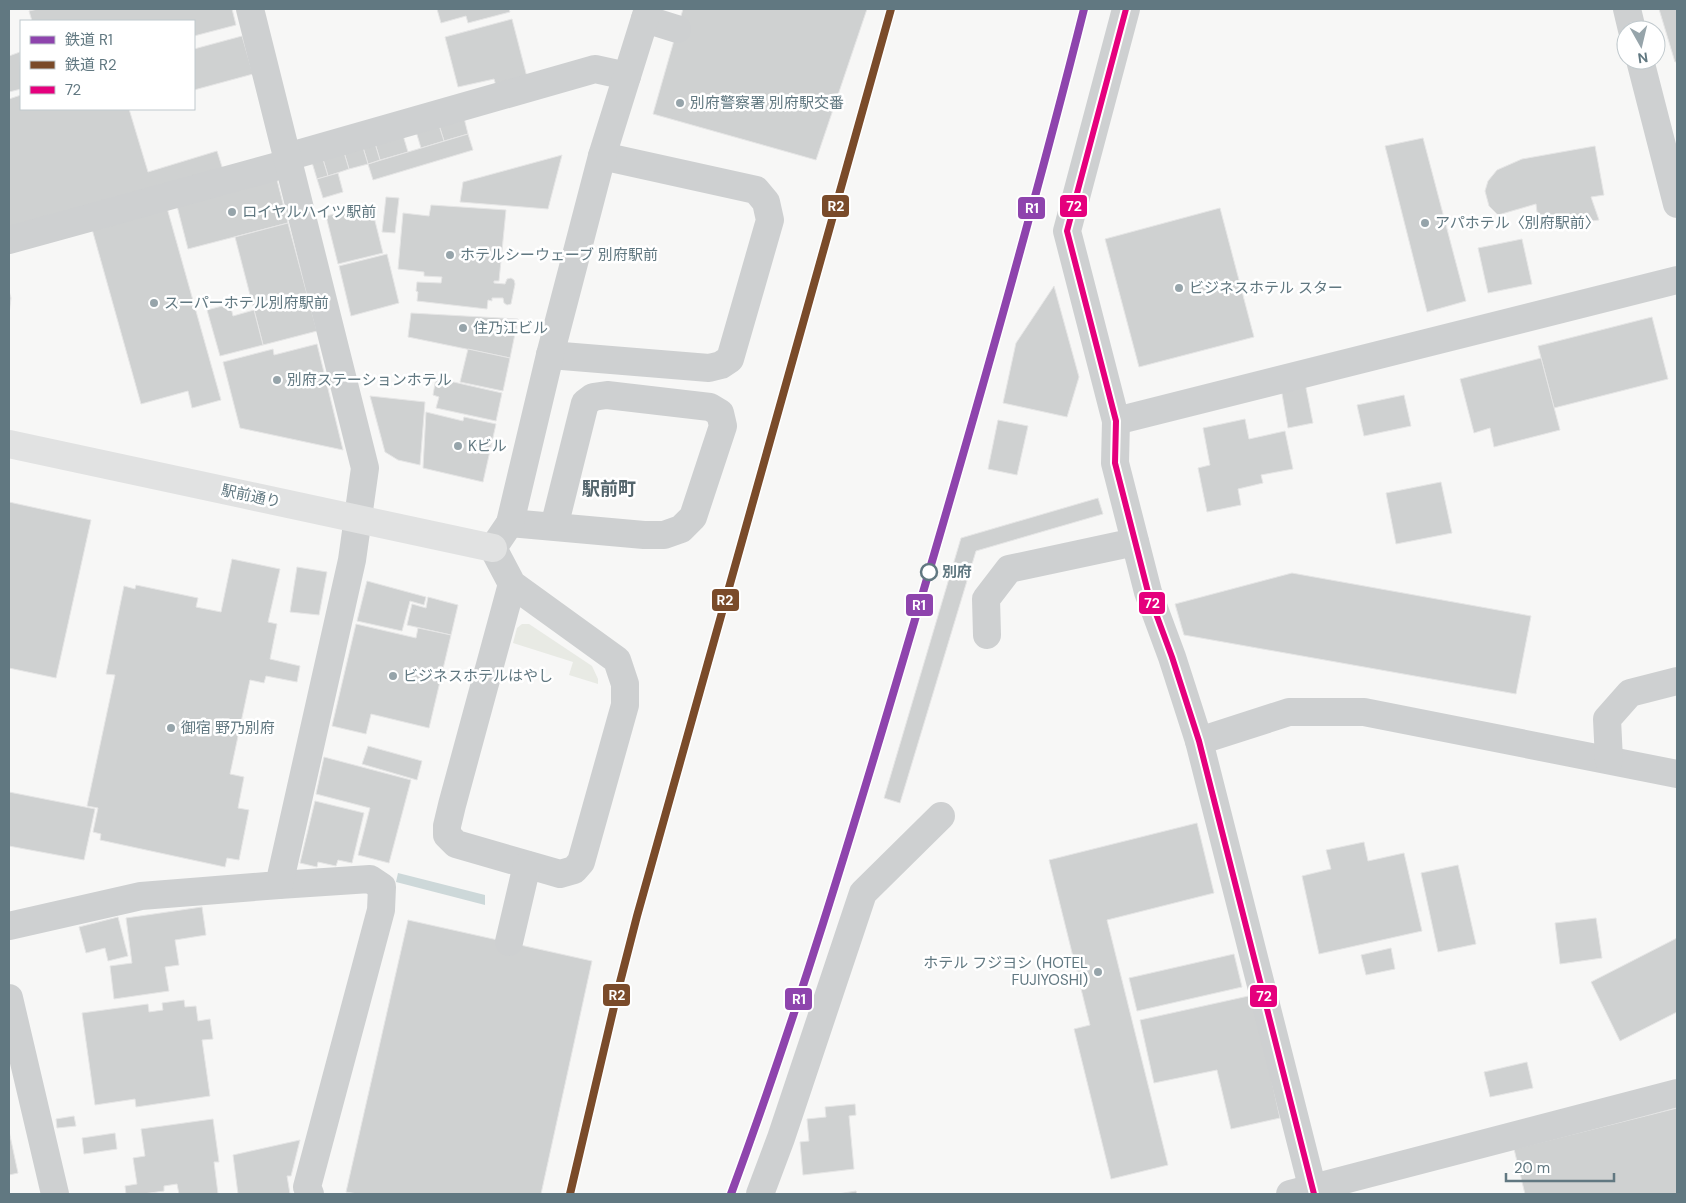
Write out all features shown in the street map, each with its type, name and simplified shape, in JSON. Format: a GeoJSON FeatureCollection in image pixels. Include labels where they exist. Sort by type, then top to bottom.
{"type":"FeatureCollection","features":[{"type":"Feature","properties":{"kind":"main road","name":"駅前通り"},"geometry":{"type":"LineString","coordinates":[[9,444],[493,548]]}},
{"type":"Feature","properties":{"kind":"street"},"geometry":{"type":"LineString","coordinates":[[250,9],[365,468],[352,560],[279,885]]}},
{"type":"Feature","properties":{"kind":"street"},"geometry":{"type":"LineString","coordinates":[[1130,10],[1067,231],[1116,421],[1115,464],[1148,592],[1172,657],[1199,741],[1305,1193],[1677,1093]]}},
{"type":"Feature","properties":{"kind":"street"},"geometry":{"type":"LineString","coordinates":[[512,584],[452,805],[447,835],[456,844],[560,874],[574,870],[582,862],[625,705],[625,684],[616,660],[512,584],[493,548],[510,523],[550,355],[602,156],[646,14],[677,29]]}},
{"type":"Feature","properties":{"kind":"street"},"geometry":{"type":"LineString","coordinates":[[9,240],[595,69],[627,76]]}},
{"type":"Feature","properties":{"kind":"street"},"geometry":{"type":"LineString","coordinates":[[1643,70],[1677,204]]}},
{"type":"Feature","properties":{"kind":"street"},"geometry":{"type":"LineString","coordinates":[[550,355],[709,368],[721,365],[730,359],[770,220],[766,202],[756,190],[602,156]]}},
{"type":"Feature","properties":{"kind":"street"},"geometry":{"type":"LineString","coordinates":[[1116,421],[1677,280]]}},
{"type":"Feature","properties":{"kind":"street"},"geometry":{"type":"LineString","coordinates":[[510,523],[554,527],[644,535],[664,535],[681,529],[693,517],[723,426],[720,413],[710,407],[607,395],[593,398],[584,404],[554,527]]}},
{"type":"Feature","properties":{"kind":"street"},"geometry":{"type":"LineString","coordinates":[[987,635],[986,599],[1009,569],[1135,542]]}},
{"type":"Feature","properties":{"kind":"street"},"geometry":{"type":"LineString","coordinates":[[1609,760],[1607,719],[1630,693],[1677,682]]}},
{"type":"Feature","properties":{"kind":"street"},"geometry":{"type":"LineString","coordinates":[[1199,741],[1289,712],[1364,712],[1677,774]]}},
{"type":"Feature","properties":{"kind":"street"},"geometry":{"type":"LineString","coordinates":[[760,1194],[781,1138],[863,893],[941,816]]}},
{"type":"Feature","properties":{"kind":"street"},"geometry":{"type":"LineString","coordinates":[[509,942],[527,865]]}},
{"type":"Feature","properties":{"kind":"street"},"geometry":{"type":"LineString","coordinates":[[9,926],[140,896],[370,879],[382,887],[381,910],[307,1187],[310,1194]]}},
{"type":"Feature","properties":{"kind":"street"},"geometry":{"type":"LineString","coordinates":[[9,998],[55,1194]]}},
{"type":"Feature","properties":{"kind":"shaded area"},"geometry":{"type":"Polygon","coordinates":[[[522,624],[529,624],[592,666],[598,679],[598,684],[569,675],[573,662],[513,643],[517,628],[522,624]]]}},
{"type":"Feature","properties":{"kind":"shaded area"},"geometry":{"type":"Polygon","coordinates":[[[398,873],[485,895],[485,905],[396,882],[398,873]]]}},
{"type":"Feature","properties":{"kind":"building"},"geometry":{"type":"Polygon","coordinates":[[[38,9],[232,9],[236,25],[195,36],[195,20],[32,20],[29,11],[38,9]]]}},
{"type":"Feature","properties":{"kind":"building"},"geometry":{"type":"Polygon","coordinates":[[[437,9],[509,9],[510,12],[468,23],[466,16],[441,23],[437,9]]]}},
{"type":"Feature","properties":{"kind":"building"},"geometry":{"type":"Polygon","coordinates":[[[683,9],[867,9],[816,160],[653,114],[683,9]]]}},
{"type":"Feature","properties":{"kind":"building"},"geometry":{"type":"Polygon","coordinates":[[[1659,9],[1677,9],[1677,62],[1675,62],[1666,32],[1666,20],[1662,20],[1659,9]]]}},
{"type":"Feature","properties":{"kind":"building"},"geometry":{"type":"Polygon","coordinates":[[[512,19],[528,81],[497,89],[494,79],[458,87],[445,37],[512,19]]]}},
{"type":"Feature","properties":{"kind":"building"},"geometry":{"type":"Polygon","coordinates":[[[242,36],[253,74],[195,90],[195,49],[242,36]]]}},
{"type":"Feature","properties":{"kind":"building"},"geometry":{"type":"Polygon","coordinates":[[[20,52],[20,89],[9,92],[9,56],[20,52]]]}},
{"type":"Feature","properties":{"kind":"building"},"geometry":{"type":"Polygon","coordinates":[[[20,95],[20,110],[129,110],[148,172],[217,151],[223,170],[9,233],[9,99],[20,95]]]}},
{"type":"Feature","properties":{"kind":"building"},"geometry":{"type":"Polygon","coordinates":[[[463,114],[468,134],[444,141],[438,122],[463,114]]]}},
{"type":"Feature","properties":{"kind":"building"},"geometry":{"type":"Polygon","coordinates":[[[438,122],[444,141],[421,148],[415,128],[438,122]]]}},
{"type":"Feature","properties":{"kind":"building"},"geometry":{"type":"Polygon","coordinates":[[[402,132],[408,152],[380,160],[374,140],[402,132]]]}},
{"type":"Feature","properties":{"kind":"building"},"geometry":{"type":"Polygon","coordinates":[[[468,134],[473,150],[373,180],[368,164],[468,134]]]}},
{"type":"Feature","properties":{"kind":"building","name":"アパホテル〈別府駅前〉"},"geometry":{"type":"Polygon","coordinates":[[[1423,138],[1466,301],[1427,312],[1385,146],[1423,138]]]}},
{"type":"Feature","properties":{"kind":"building"},"geometry":{"type":"Polygon","coordinates":[[[374,140],[380,160],[368,164],[362,144],[374,140]]]}},
{"type":"Feature","properties":{"kind":"building"},"geometry":{"type":"Polygon","coordinates":[[[362,144],[368,164],[349,169],[343,149],[362,144]]]}},
{"type":"Feature","properties":{"kind":"building"},"geometry":{"type":"Polygon","coordinates":[[[1595,146],[1604,195],[1591,197],[1599,220],[1539,228],[1536,204],[1498,215],[1489,206],[1485,191],[1488,181],[1497,170],[1522,159],[1595,146]]]}},
{"type":"Feature","properties":{"kind":"building"},"geometry":{"type":"Polygon","coordinates":[[[343,149],[349,169],[328,176],[322,156],[343,149]]]}},
{"type":"Feature","properties":{"kind":"building"},"geometry":{"type":"Polygon","coordinates":[[[562,155],[548,209],[460,202],[463,182],[562,155]]]}},
{"type":"Feature","properties":{"kind":"building"},"geometry":{"type":"Polygon","coordinates":[[[322,156],[328,176],[317,179],[311,159],[322,156]]]}},
{"type":"Feature","properties":{"kind":"building"},"geometry":{"type":"Polygon","coordinates":[[[338,173],[343,192],[323,198],[317,179],[338,173]]]}},
{"type":"Feature","properties":{"kind":"building","name":"ロイヤルハイツ駅前"},"geometry":{"type":"Polygon","coordinates":[[[276,176],[288,223],[188,249],[176,202],[276,176]]]}},
{"type":"Feature","properties":{"kind":"building"},"geometry":{"type":"Polygon","coordinates":[[[386,197],[399,198],[395,233],[382,232],[386,197]]]}},
{"type":"Feature","properties":{"kind":"building"},"geometry":{"type":"Polygon","coordinates":[[[371,205],[383,253],[338,264],[326,216],[371,205]]]}},
{"type":"Feature","properties":{"kind":"building","name":"ホテルシーウェーブ 別府駅前"},"geometry":{"type":"Polygon","coordinates":[[[431,205],[506,210],[499,281],[494,281],[494,283],[505,284],[507,279],[511,278],[514,280],[511,304],[507,305],[504,303],[503,298],[492,298],[492,301],[488,300],[487,309],[417,301],[417,282],[441,283],[442,277],[424,276],[424,272],[398,269],[403,213],[429,216],[431,205]]]}},
{"type":"Feature","properties":{"kind":"building","name":"スーパーホテル別府駅前"},"geometry":{"type":"Polygon","coordinates":[[[167,208],[221,400],[192,408],[188,391],[141,404],[92,229],[167,208]]]}},
{"type":"Feature","properties":{"kind":"building","name":"ビジネスホテル スター"},"geometry":{"type":"Polygon","coordinates":[[[1220,208],[1254,337],[1139,367],[1105,239],[1220,208]]]}},
{"type":"Feature","properties":{"kind":"building"},"geometry":{"type":"Polygon","coordinates":[[[288,223],[317,331],[263,345],[235,237],[288,223]]]}},
{"type":"Feature","properties":{"kind":"building"},"geometry":{"type":"Polygon","coordinates":[[[1522,239],[1532,284],[1488,293],[1478,248],[1522,239]]]}},
{"type":"Feature","properties":{"kind":"building"},"geometry":{"type":"Polygon","coordinates":[[[387,254],[399,303],[351,316],[339,266],[387,254]]]}},
{"type":"Feature","properties":{"kind":"building"},"geometry":{"type":"Polygon","coordinates":[[[1054,286],[1079,377],[1067,417],[1003,403],[1016,343],[1054,286]]]}},
{"type":"Feature","properties":{"kind":"building"},"geometry":{"type":"Polygon","coordinates":[[[9,291],[11,298],[9,314],[9,291]]]}},
{"type":"Feature","properties":{"kind":"building"},"geometry":{"type":"Polygon","coordinates":[[[230,304],[233,316],[254,310],[263,345],[220,356],[207,310],[230,304]]]}},
{"type":"Feature","properties":{"kind":"building","name":"住乃江ビル"},"geometry":{"type":"Polygon","coordinates":[[[411,313],[518,319],[510,358],[408,337],[411,313]]]}},
{"type":"Feature","properties":{"kind":"building"},"geometry":{"type":"Polygon","coordinates":[[[1652,317],[1668,379],[1554,408],[1538,346],[1652,317]]]}},
{"type":"Feature","properties":{"kind":"building","name":"別府ステーションホテル"},"geometry":{"type":"Polygon","coordinates":[[[317,344],[343,450],[240,428],[223,362],[273,349],[274,355],[317,344]]]}},
{"type":"Feature","properties":{"kind":"building","name":"住乃江ビル"},"geometry":{"type":"Polygon","coordinates":[[[468,349],[510,358],[503,391],[460,382],[468,349]]]}},
{"type":"Feature","properties":{"kind":"building"},"geometry":{"type":"Polygon","coordinates":[[[1541,358],[1560,430],[1494,447],[1490,428],[1474,433],[1460,379],[1541,358]]]}},
{"type":"Feature","properties":{"kind":"building"},"geometry":{"type":"Polygon","coordinates":[[[436,378],[502,393],[496,421],[436,408],[439,397],[433,395],[436,378]]]}},
{"type":"Feature","properties":{"kind":"building"},"geometry":{"type":"Polygon","coordinates":[[[1305,383],[1313,423],[1288,428],[1281,388],[1305,383]]]}},
{"type":"Feature","properties":{"kind":"building"},"geometry":{"type":"Polygon","coordinates":[[[1404,395],[1411,426],[1364,436],[1357,405],[1404,395]]]}},
{"type":"Feature","properties":{"kind":"building"},"geometry":{"type":"Polygon","coordinates":[[[370,396],[425,402],[420,465],[398,460],[385,452],[370,396]]]}},
{"type":"Feature","properties":{"kind":"building","name":"Kビル"},"geometry":{"type":"Polygon","coordinates":[[[426,412],[463,421],[464,417],[496,424],[483,482],[423,468],[426,412]]]}},
{"type":"Feature","properties":{"kind":"building"},"geometry":{"type":"Polygon","coordinates":[[[1245,419],[1249,439],[1285,431],[1293,469],[1261,475],[1263,483],[1238,489],[1241,505],[1207,512],[1198,468],[1210,465],[1203,428],[1245,419]]]}},
{"type":"Feature","properties":{"kind":"building"},"geometry":{"type":"Polygon","coordinates":[[[998,420],[1028,426],[1017,475],[988,469],[998,420]]]}},
{"type":"Feature","properties":{"kind":"building"},"geometry":{"type":"Polygon","coordinates":[[[1441,482],[1452,533],[1396,544],[1386,493],[1441,482]]]}},
{"type":"Feature","properties":{"kind":"building"},"geometry":{"type":"Polygon","coordinates":[[[1098,498],[1103,514],[976,551],[900,803],[884,798],[961,538],[1098,498]]]}},
{"type":"Feature","properties":{"kind":"building"},"geometry":{"type":"Polygon","coordinates":[[[9,502],[91,520],[56,678],[9,668],[9,502]]]}},
{"type":"Feature","properties":{"kind":"building","name":"御宿 野乃別府"},"geometry":{"type":"Polygon","coordinates":[[[232,559],[280,569],[268,622],[277,624],[270,659],[300,666],[297,682],[266,676],[264,683],[250,680],[230,774],[244,777],[238,808],[249,810],[239,860],[227,858],[225,867],[100,840],[101,834],[93,832],[98,808],[87,806],[115,675],[106,674],[124,586],[135,589],[136,585],[198,598],[196,607],[221,612],[232,559]]]}},
{"type":"Feature","properties":{"kind":"building"},"geometry":{"type":"Polygon","coordinates":[[[297,567],[327,572],[319,615],[290,612],[297,567]]]}},
{"type":"Feature","properties":{"kind":"building"},"geometry":{"type":"Polygon","coordinates":[[[1292,573],[1531,616],[1516,694],[1184,635],[1175,604],[1292,573]]]}},
{"type":"Feature","properties":{"kind":"building"},"geometry":{"type":"Polygon","coordinates":[[[367,581],[426,597],[424,605],[410,601],[402,631],[357,621],[367,581]]]}},
{"type":"Feature","properties":{"kind":"building"},"geometry":{"type":"Polygon","coordinates":[[[428,597],[458,605],[451,635],[407,625],[412,604],[426,608],[428,597]]]}},
{"type":"Feature","properties":{"kind":"building","name":"ビジネスホテルはやし"},"geometry":{"type":"Polygon","coordinates":[[[356,624],[416,638],[418,628],[451,635],[429,728],[371,714],[366,734],[332,726],[356,624]]]}},
{"type":"Feature","properties":{"kind":"building"},"geometry":{"type":"Polygon","coordinates":[[[368,746],[422,761],[417,780],[362,764],[368,746]]]}},
{"type":"Feature","properties":{"kind":"building"},"geometry":{"type":"Polygon","coordinates":[[[324,757],[411,780],[389,863],[358,855],[370,808],[316,794],[324,757]]]}},
{"type":"Feature","properties":{"kind":"building"},"geometry":{"type":"Polygon","coordinates":[[[9,792],[95,809],[84,860],[9,846],[9,792]]]}},
{"type":"Feature","properties":{"kind":"building"},"geometry":{"type":"Polygon","coordinates":[[[315,801],[364,813],[352,863],[338,860],[336,866],[318,862],[317,867],[300,863],[315,801]]]}},
{"type":"Feature","properties":{"kind":"building","name":"ホテル フジヨシ (HOTEL FUJIYOSHI)"},"geometry":{"type":"Polygon","coordinates":[[[1197,823],[1214,893],[1107,920],[1168,1165],[1111,1179],[1074,1029],[1090,1025],[1049,860],[1197,823]]]}},
{"type":"Feature","properties":{"kind":"building"},"geometry":{"type":"Polygon","coordinates":[[[1364,842],[1368,861],[1404,853],[1422,931],[1319,954],[1302,876],[1331,869],[1326,850],[1364,842]]]}},
{"type":"Feature","properties":{"kind":"building"},"geometry":{"type":"Polygon","coordinates":[[[1458,865],[1476,944],[1438,952],[1421,873],[1458,865]]]}},
{"type":"Feature","properties":{"kind":"building"},"geometry":{"type":"Polygon","coordinates":[[[202,907],[206,935],[175,940],[179,965],[165,967],[169,991],[114,999],[110,966],[132,963],[126,918],[202,907]]]}},
{"type":"Feature","properties":{"kind":"building"},"geometry":{"type":"Polygon","coordinates":[[[118,917],[128,956],[108,961],[105,948],[86,953],[79,927],[118,917]]]}},
{"type":"Feature","properties":{"kind":"building"},"geometry":{"type":"Polygon","coordinates":[[[1596,918],[1602,958],[1560,964],[1555,923],[1596,918]]]}},
{"type":"Feature","properties":{"kind":"building"},"geometry":{"type":"Polygon","coordinates":[[[408,920],[592,961],[541,1194],[358,1194],[346,1192],[408,920]]]}},
{"type":"Feature","properties":{"kind":"building"},"geometry":{"type":"Polygon","coordinates":[[[1677,938],[1677,1012],[1620,1041],[1591,982],[1677,938]]]}},
{"type":"Feature","properties":{"kind":"building"},"geometry":{"type":"Polygon","coordinates":[[[1391,948],[1395,969],[1366,975],[1361,955],[1391,948]]]}},
{"type":"Feature","properties":{"kind":"building"},"geometry":{"type":"Polygon","coordinates":[[[1234,954],[1242,987],[1137,1011],[1129,978],[1234,954]]]}},
{"type":"Feature","properties":{"kind":"building"},"geometry":{"type":"Polygon","coordinates":[[[1253,995],[1280,1118],[1231,1129],[1217,1070],[1154,1083],[1140,1020],[1253,995]]]}},
{"type":"Feature","properties":{"kind":"building"},"geometry":{"type":"Polygon","coordinates":[[[184,1000],[185,1007],[196,1006],[198,1021],[210,1019],[213,1039],[202,1040],[210,1096],[136,1107],[135,1099],[95,1105],[82,1013],[148,1004],[149,1012],[163,1010],[162,1003],[184,1000]]]}},
{"type":"Feature","properties":{"kind":"building"},"geometry":{"type":"Polygon","coordinates":[[[1527,1062],[1533,1088],[1490,1097],[1484,1072],[1527,1062]]]}},
{"type":"Feature","properties":{"kind":"building"},"geometry":{"type":"Polygon","coordinates":[[[855,1104],[856,1115],[849,1116],[854,1169],[803,1175],[800,1142],[809,1141],[807,1119],[826,1117],[825,1107],[855,1104]]]}},
{"type":"Feature","properties":{"kind":"building"},"geometry":{"type":"Polygon","coordinates":[[[1677,1108],[1677,1194],[1525,1194],[1514,1149],[1677,1108]]]}},
{"type":"Feature","properties":{"kind":"building"},"geometry":{"type":"Polygon","coordinates":[[[74,1116],[76,1126],[57,1128],[56,1119],[74,1116]]]}},
{"type":"Feature","properties":{"kind":"building"},"geometry":{"type":"Polygon","coordinates":[[[213,1119],[219,1162],[214,1162],[218,1194],[179,1194],[177,1184],[164,1186],[164,1191],[126,1194],[125,1186],[137,1184],[133,1158],[145,1156],[141,1129],[213,1119]]]}},
{"type":"Feature","properties":{"kind":"building"},"geometry":{"type":"Polygon","coordinates":[[[9,1131],[18,1173],[9,1175],[9,1131]]]}},
{"type":"Feature","properties":{"kind":"building"},"geometry":{"type":"Polygon","coordinates":[[[115,1133],[117,1149],[84,1154],[82,1138],[115,1133]]]}},
{"type":"Feature","properties":{"kind":"building"},"geometry":{"type":"Polygon","coordinates":[[[300,1140],[291,1176],[287,1176],[290,1194],[238,1194],[233,1155],[300,1140]]]}},
{"type":"Feature","properties":{"kind":"building"},"geometry":{"type":"Polygon","coordinates":[[[856,1191],[857,1194],[838,1194],[856,1191]]]}},
{"type":"Feature","properties":{"kind":"rail line","name":"R2"},"geometry":{"type":"LineString","coordinates":[[570,1194],[637,916],[891,9]]}},
{"type":"Feature","properties":{"kind":"rail line","name":"R1"},"geometry":{"type":"LineString","coordinates":[[731,1194],[779,1059],[886,719],[998,330],[1084,9]]}},
{"type":"Feature","properties":{"kind":"transit line","name":"72"},"geometry":{"type":"LineString","coordinates":[[1126,9],[1067,231],[1116,421],[1115,463],[1148,592],[1172,657],[1199,741],[1314,1194]]}},
{"type":"Feature","properties":{"kind":"place","name":"別府警察署 別府駅交番"},"geometry":{"type":"Point","coordinates":[680,103]}},
{"type":"Feature","properties":{"kind":"place","name":"ロイヤルハイツ駅前"},"geometry":{"type":"Point","coordinates":[232,212]}},
{"type":"Feature","properties":{"kind":"place","name":"アパホテル〈別府駅前〉"},"geometry":{"type":"Point","coordinates":[1425,223]}},
{"type":"Feature","properties":{"kind":"place","name":"ホテルシーウェーブ 別府駅前"},"geometry":{"type":"Point","coordinates":[450,255]}},
{"type":"Feature","properties":{"kind":"place","name":"ビジネスホテル スター"},"geometry":{"type":"Point","coordinates":[1179,288]}},
{"type":"Feature","properties":{"kind":"place","name":"スーパーホテル別府駅前"},"geometry":{"type":"Point","coordinates":[154,303]}},
{"type":"Feature","properties":{"kind":"place","name":"住乃江ビル"},"geometry":{"type":"Point","coordinates":[463,328]}},
{"type":"Feature","properties":{"kind":"place","name":"別府ステーションホテル"},"geometry":{"type":"Point","coordinates":[277,380]}},
{"type":"Feature","properties":{"kind":"place","name":"Kビル"},"geometry":{"type":"Point","coordinates":[458,446]}},
{"type":"Feature","properties":{"kind":"place","name":"別府"},"geometry":{"type":"Point","coordinates":[929,572]}},
{"type":"Feature","properties":{"kind":"place","name":"ビジネスホテルはやし"},"geometry":{"type":"Point","coordinates":[393,676]}},
{"type":"Feature","properties":{"kind":"place","name":"御宿 野乃別府"},"geometry":{"type":"Point","coordinates":[171,728]}},
{"type":"Feature","properties":{"kind":"place","name":"ホテル フジヨシ (HOTEL FUJIYOSHI)"},"geometry":{"type":"Point","coordinates":[1098,972]}},
{"type":"Feature","properties":{"kind":"district","name":"駅前町"},"geometry":{"type":"Point","coordinates":[609,489]}}]}
